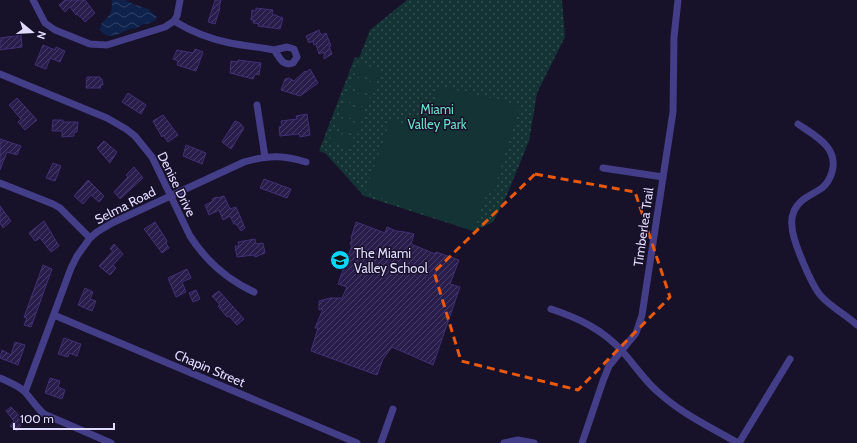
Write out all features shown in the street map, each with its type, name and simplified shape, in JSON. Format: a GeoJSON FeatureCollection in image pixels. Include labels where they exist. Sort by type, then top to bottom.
{"type":"FeatureCollection","features":[{"type":"Feature","properties":{"kind":"street"},"geometry":{"type":"LineString","coordinates":[[33,0],[49,27],[97,45],[112,44],[165,28],[174,21],[177,16],[180,0]]}},
{"type":"Feature","properties":{"kind":"street","name":"Timberlea Trail"},"geometry":{"type":"LineString","coordinates":[[582,443],[606,373],[613,360],[636,333],[642,315],[673,112],[674,36],[678,0]]}},
{"type":"Feature","properties":{"kind":"street"},"geometry":{"type":"LineString","coordinates":[[174,21],[187,29],[215,40],[259,46],[274,50]]}},
{"type":"Feature","properties":{"kind":"street","name":"Denise Drive"},"geometry":{"type":"LineString","coordinates":[[0,74],[107,118],[126,129],[139,141],[152,157],[190,236],[209,262],[232,280],[254,292]]}},
{"type":"Feature","properties":{"kind":"street"},"geometry":{"type":"LineString","coordinates":[[257,105],[265,157]]}},
{"type":"Feature","properties":{"kind":"street"},"geometry":{"type":"LineString","coordinates":[[798,124],[824,142],[831,154],[833,169],[826,184],[797,205],[792,219],[794,236],[816,289],[828,302],[857,325]]}},
{"type":"Feature","properties":{"kind":"street","name":"Selma Road"},"geometry":{"type":"LineString","coordinates":[[25,392],[71,268],[77,256],[90,238],[97,232],[112,223],[244,162],[265,157],[284,156],[306,162]]}},
{"type":"Feature","properties":{"kind":"street"},"geometry":{"type":"LineString","coordinates":[[603,168],[663,177]]}},
{"type":"Feature","properties":{"kind":"street"},"geometry":{"type":"LineString","coordinates":[[0,182],[56,206],[90,238]]}},
{"type":"Feature","properties":{"kind":"street"},"geometry":{"type":"LineString","coordinates":[[551,309],[571,316],[599,330],[622,350],[644,377],[670,403],[685,414],[738,443],[790,359]]}},
{"type":"Feature","properties":{"kind":"street","name":"Chapin Street"},"geometry":{"type":"LineString","coordinates":[[54,315],[357,443]]}},
{"type":"Feature","properties":{"kind":"street"},"geometry":{"type":"LineString","coordinates":[[0,378],[19,387],[44,414],[111,443]]}},
{"type":"Feature","properties":{"kind":"street"},"geometry":{"type":"LineString","coordinates":[[381,443],[393,409]]}},
{"type":"Feature","properties":{"kind":"street"},"geometry":{"type":"LineString","coordinates":[[504,443],[518,440],[534,443]]}},
{"type":"Feature","properties":{"kind":"highlighted area"},"geometry":{"type":"Polygon","coordinates":[[[535,174],[635,192],[670,297],[578,390],[461,361],[434,272],[535,174]]]}},
{"type":"Feature","properties":{"kind":"green space","name":"Miami Valley Park"},"geometry":{"type":"Polygon","coordinates":[[[407,0],[562,0],[565,37],[537,93],[529,141],[506,197],[493,222],[473,231],[364,196],[325,153],[319,151],[355,57],[359,58],[370,30],[407,0]]]}},
{"type":"Feature","properties":{"kind":"green space"},"geometry":{"type":"Polygon","coordinates":[[[358,62],[381,71],[377,81],[354,73],[358,62]]]}},
{"type":"Feature","properties":{"kind":"green space"},"geometry":{"type":"Polygon","coordinates":[[[353,76],[376,84],[372,95],[349,86],[353,76]]]}},
{"type":"Feature","properties":{"kind":"green space"},"geometry":{"type":"Polygon","coordinates":[[[439,86],[520,105],[493,194],[487,193],[473,231],[365,192],[391,119],[430,133],[428,120],[439,86]]]}},
{"type":"Feature","properties":{"kind":"green space"},"geometry":{"type":"Polygon","coordinates":[[[348,90],[371,98],[367,108],[344,100],[348,90]]]}},
{"type":"Feature","properties":{"kind":"green space"},"geometry":{"type":"Polygon","coordinates":[[[343,103],[366,112],[362,122],[339,114],[343,103]]]}},
{"type":"Feature","properties":{"kind":"green space"},"geometry":{"type":"Polygon","coordinates":[[[338,117],[361,125],[357,135],[335,127],[338,117]]]}},
{"type":"Feature","properties":{"kind":"green space"},"geometry":{"type":"Polygon","coordinates":[[[333,131],[356,139],[352,149],[329,141],[333,131]]]}},
{"type":"Feature","properties":{"kind":"water"},"geometry":{"type":"Polygon","coordinates":[[[112,0],[125,0],[148,9],[156,16],[157,19],[151,23],[143,24],[137,28],[130,29],[117,35],[108,36],[100,30],[103,22],[111,11],[112,0]]]}},
{"type":"Feature","properties":{"kind":"building"},"geometry":{"type":"Polygon","coordinates":[[[65,0],[85,0],[95,13],[85,22],[81,17],[77,14],[76,15],[70,7],[65,12],[59,5],[65,0]]]}},
{"type":"Feature","properties":{"kind":"building"},"geometry":{"type":"Polygon","coordinates":[[[215,0],[221,0],[215,24],[208,22],[215,0]]]}},
{"type":"Feature","properties":{"kind":"building"},"geometry":{"type":"Polygon","coordinates":[[[256,8],[273,10],[272,14],[283,18],[280,29],[258,26],[259,24],[253,23],[254,20],[251,20],[252,10],[256,11],[256,8]]]}},
{"type":"Feature","properties":{"kind":"building"},"geometry":{"type":"Polygon","coordinates":[[[319,30],[321,35],[326,33],[331,46],[329,46],[332,54],[324,59],[324,52],[319,54],[316,44],[314,45],[313,41],[309,43],[306,36],[319,30]]]}},
{"type":"Feature","properties":{"kind":"building"},"geometry":{"type":"Polygon","coordinates":[[[21,35],[22,47],[0,50],[0,38],[21,35]]]}},
{"type":"Feature","properties":{"kind":"building"},"geometry":{"type":"Polygon","coordinates":[[[43,45],[55,50],[56,47],[65,51],[60,62],[50,58],[46,69],[35,65],[43,45]]]}},
{"type":"Feature","properties":{"kind":"building"},"geometry":{"type":"Polygon","coordinates":[[[195,49],[203,52],[196,71],[177,65],[178,61],[173,59],[177,50],[193,53],[195,49]]]}},
{"type":"Feature","properties":{"kind":"building"},"geometry":{"type":"Polygon","coordinates":[[[238,60],[261,63],[259,75],[255,74],[253,79],[230,73],[231,61],[238,62],[238,60]]]}},
{"type":"Feature","properties":{"kind":"building"},"geometry":{"type":"Polygon","coordinates":[[[310,69],[318,83],[300,96],[281,90],[285,79],[289,78],[294,81],[305,71],[306,72],[310,69]]]}},
{"type":"Feature","properties":{"kind":"building"},"geometry":{"type":"Polygon","coordinates":[[[87,77],[100,77],[103,85],[100,85],[101,88],[86,88],[87,77]]]}},
{"type":"Feature","properties":{"kind":"building"},"geometry":{"type":"Polygon","coordinates":[[[128,93],[146,105],[141,114],[122,102],[128,93]]]}},
{"type":"Feature","properties":{"kind":"building"},"geometry":{"type":"Polygon","coordinates":[[[17,98],[37,120],[25,130],[18,122],[21,119],[9,105],[17,98]]]}},
{"type":"Feature","properties":{"kind":"building"},"geometry":{"type":"Polygon","coordinates":[[[307,114],[310,135],[300,137],[299,134],[280,136],[279,127],[282,126],[281,121],[297,119],[296,116],[307,114]]]}},
{"type":"Feature","properties":{"kind":"building"},"geometry":{"type":"Polygon","coordinates":[[[163,115],[178,135],[168,142],[163,135],[162,137],[153,121],[163,115]]]}},
{"type":"Feature","properties":{"kind":"building"},"geometry":{"type":"Polygon","coordinates":[[[53,120],[78,122],[77,132],[74,132],[74,136],[62,137],[62,131],[52,131],[53,120]]]}},
{"type":"Feature","properties":{"kind":"building"},"geometry":{"type":"Polygon","coordinates":[[[235,121],[240,123],[244,128],[231,149],[222,142],[235,121]]]}},
{"type":"Feature","properties":{"kind":"building"},"geometry":{"type":"Polygon","coordinates":[[[0,139],[21,146],[17,155],[7,152],[0,170],[0,139]]]}},
{"type":"Feature","properties":{"kind":"building"},"geometry":{"type":"Polygon","coordinates":[[[104,141],[117,152],[110,163],[97,148],[104,141]]]}},
{"type":"Feature","properties":{"kind":"building"},"geometry":{"type":"Polygon","coordinates":[[[186,145],[206,153],[202,164],[183,156],[186,145]]]}},
{"type":"Feature","properties":{"kind":"building"},"geometry":{"type":"Polygon","coordinates":[[[53,163],[61,166],[55,181],[46,178],[53,163]]]}},
{"type":"Feature","properties":{"kind":"building"},"geometry":{"type":"Polygon","coordinates":[[[134,167],[143,178],[120,199],[114,192],[128,177],[126,175],[134,167]]]}},
{"type":"Feature","properties":{"kind":"building"},"geometry":{"type":"Polygon","coordinates":[[[264,179],[291,189],[287,198],[260,188],[264,179]]]}},
{"type":"Feature","properties":{"kind":"building"},"geometry":{"type":"Polygon","coordinates":[[[88,180],[104,196],[99,202],[91,195],[83,204],[74,196],[88,180]]]}},
{"type":"Feature","properties":{"kind":"building"},"geometry":{"type":"Polygon","coordinates":[[[224,196],[230,209],[236,207],[245,228],[241,231],[236,224],[234,224],[230,216],[223,220],[219,210],[209,215],[205,205],[213,201],[212,199],[224,196]]]}},
{"type":"Feature","properties":{"kind":"building"},"geometry":{"type":"Polygon","coordinates":[[[0,206],[11,221],[3,228],[0,223],[0,206]]]}},
{"type":"Feature","properties":{"kind":"building"},"geometry":{"type":"Polygon","coordinates":[[[44,221],[59,246],[51,252],[40,238],[35,241],[29,233],[44,221]]]}},
{"type":"Feature","properties":{"kind":"building"},"geometry":{"type":"Polygon","coordinates":[[[155,222],[167,241],[166,243],[169,248],[162,253],[144,229],[155,222]]]}},
{"type":"Feature","properties":{"kind":"building","name":"The Miami Valley School"},"geometry":{"type":"Polygon","coordinates":[[[356,222],[385,233],[387,227],[396,231],[414,234],[411,244],[435,254],[436,252],[459,260],[450,284],[460,287],[433,365],[392,347],[383,359],[377,375],[311,351],[318,328],[315,328],[323,309],[319,310],[319,301],[330,298],[342,298],[347,287],[338,284],[352,245],[350,244],[351,238],[356,222]]]}},
{"type":"Feature","properties":{"kind":"building"},"geometry":{"type":"Polygon","coordinates":[[[255,239],[256,244],[263,243],[265,253],[255,257],[254,255],[237,257],[235,246],[239,246],[238,242],[255,239]]]}},
{"type":"Feature","properties":{"kind":"building"},"geometry":{"type":"Polygon","coordinates":[[[114,244],[123,254],[113,265],[116,268],[110,275],[99,266],[113,251],[110,249],[114,244]]]}},
{"type":"Feature","properties":{"kind":"building"},"geometry":{"type":"Polygon","coordinates":[[[43,265],[52,269],[31,327],[24,325],[27,318],[24,317],[43,265]]]}},
{"type":"Feature","properties":{"kind":"building"},"geometry":{"type":"Polygon","coordinates":[[[187,269],[191,278],[182,282],[186,292],[176,297],[168,278],[187,269]]]}},
{"type":"Feature","properties":{"kind":"building"},"geometry":{"type":"Polygon","coordinates":[[[85,288],[93,292],[90,299],[96,301],[92,311],[78,305],[85,288]]]}},
{"type":"Feature","properties":{"kind":"building"},"geometry":{"type":"Polygon","coordinates":[[[196,290],[200,299],[193,302],[189,293],[196,290]]]}},
{"type":"Feature","properties":{"kind":"building"},"geometry":{"type":"Polygon","coordinates":[[[219,291],[244,319],[237,325],[229,316],[227,317],[218,306],[220,305],[212,296],[219,291]]]}},
{"type":"Feature","properties":{"kind":"building"},"geometry":{"type":"Polygon","coordinates":[[[64,338],[81,344],[77,356],[69,353],[68,357],[58,354],[64,338]]]}},
{"type":"Feature","properties":{"kind":"building"},"geometry":{"type":"Polygon","coordinates":[[[15,342],[25,345],[18,365],[0,358],[2,350],[11,355],[15,342]]]}},
{"type":"Feature","properties":{"kind":"building"},"geometry":{"type":"Polygon","coordinates":[[[50,378],[60,381],[58,387],[65,390],[62,399],[45,393],[50,378]]]}},
{"type":"Feature","properties":{"kind":"building"},"geometry":{"type":"Polygon","coordinates":[[[11,407],[24,421],[17,431],[10,426],[14,421],[6,411],[11,407]]]}},
{"type":"Feature","properties":{"kind":"place","name":"The Miami Valley School"},"geometry":{"type":"Point","coordinates":[340,260]}}]}
